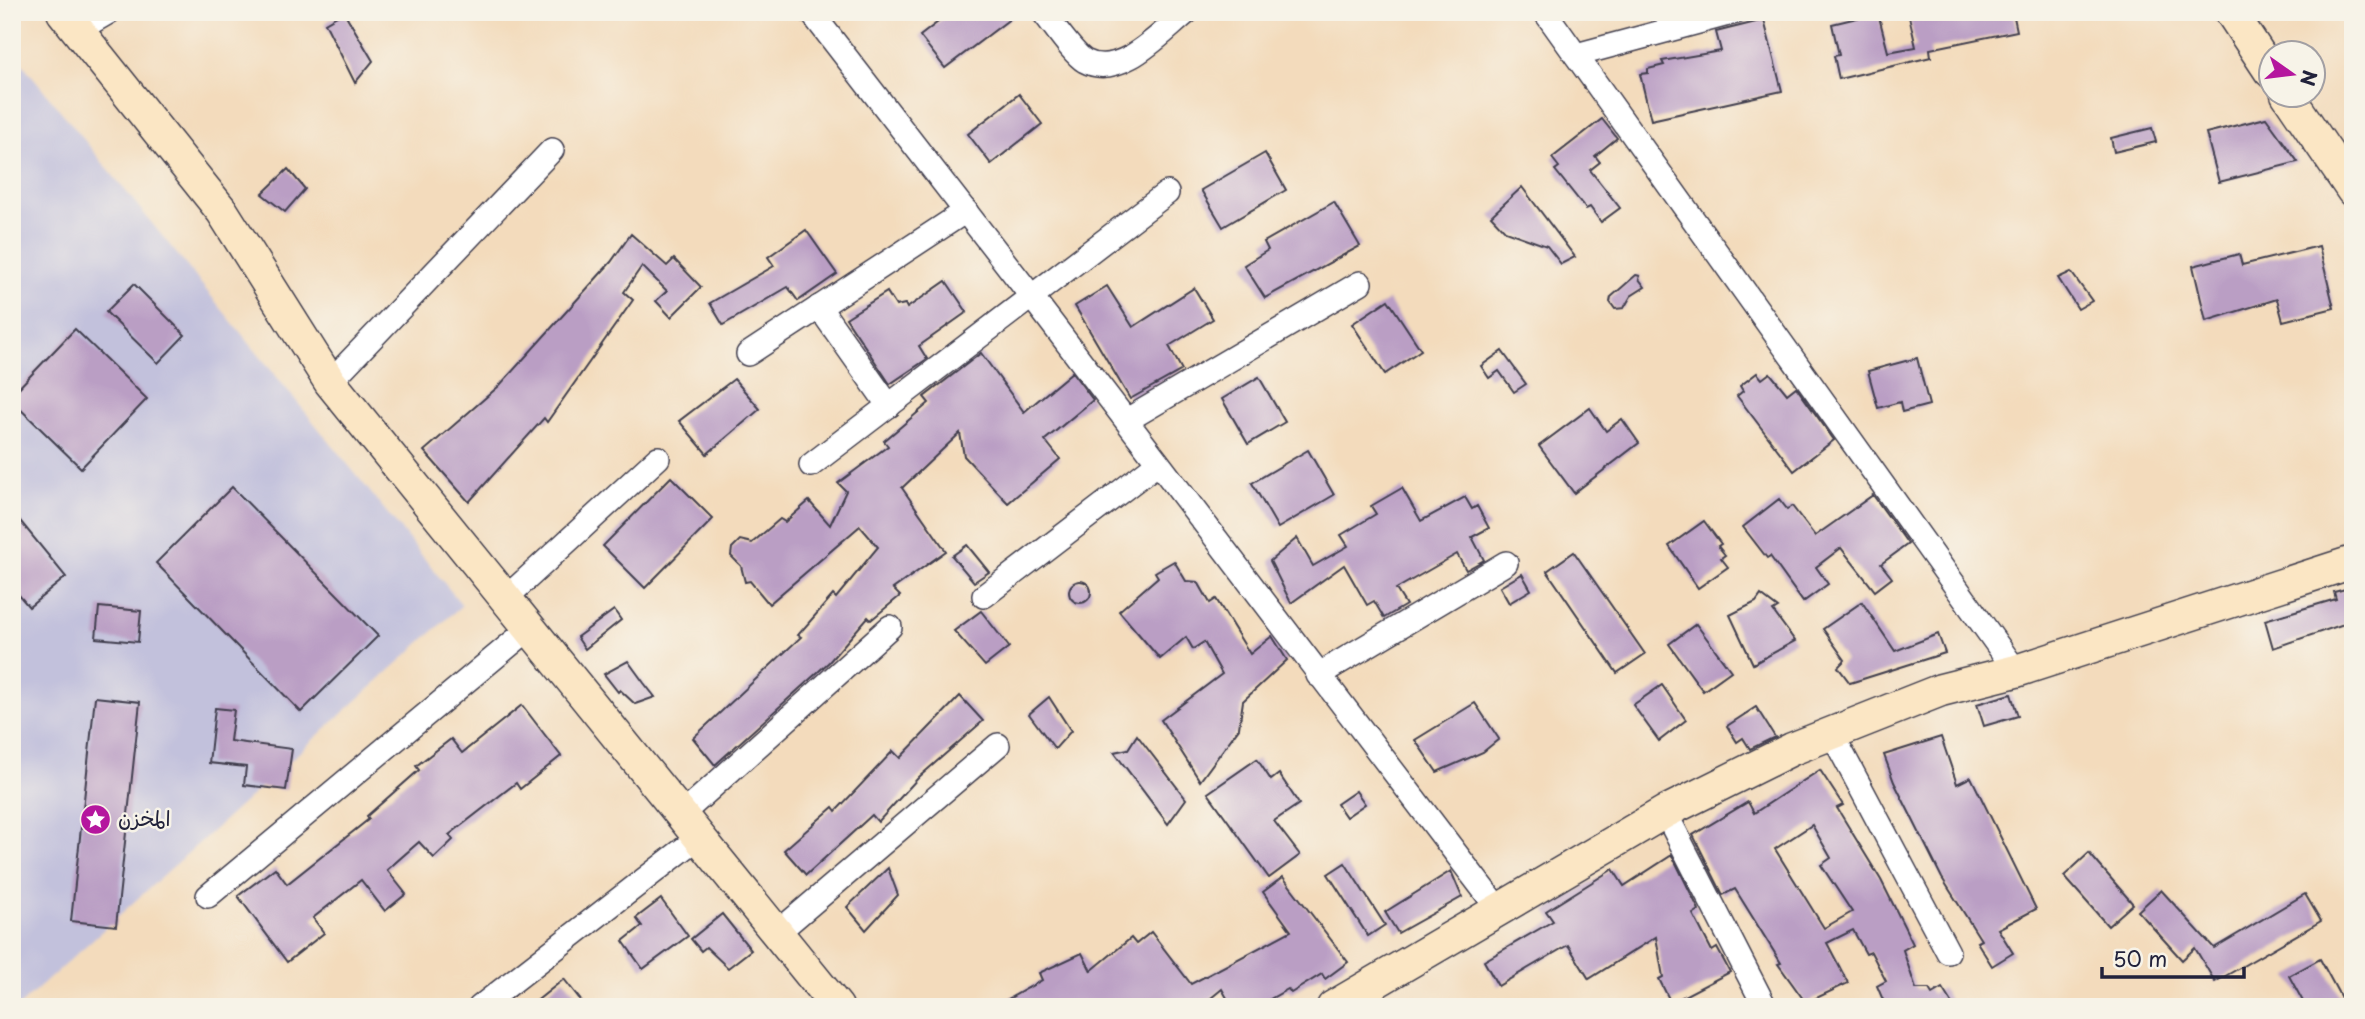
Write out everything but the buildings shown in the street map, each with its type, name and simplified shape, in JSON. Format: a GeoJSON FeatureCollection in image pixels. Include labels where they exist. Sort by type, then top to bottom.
{"type":"FeatureCollection","features":[{"type":"Feature","properties":{"kind":"main road"},"geometry":{"type":"LineString","coordinates":[[2231,12],[2256,50]]}},
{"type":"Feature","properties":{"kind":"main road"},"geometry":{"type":"LineString","coordinates":[[70,21],[222,211],[330,382],[837,1007]]}},
{"type":"Feature","properties":{"kind":"main road"},"geometry":{"type":"LineString","coordinates":[[2297,108],[2353,191]]}},
{"type":"Feature","properties":{"kind":"main road"},"geometry":{"type":"LineString","coordinates":[[1333,1007],[1665,812],[1831,732],[1941,690],[2016,671],[2353,562]]}},
{"type":"Feature","properties":{"kind":"street"},"geometry":{"type":"LineString","coordinates":[[70,21],[109,12]]}},
{"type":"Feature","properties":{"kind":"street"},"geometry":{"type":"LineString","coordinates":[[811,12],[1032,296],[1499,910]]}},
{"type":"Feature","properties":{"kind":"street"},"geometry":{"type":"LineString","coordinates":[[1043,12],[1085,61],[1106,66],[1126,60],[1186,12]]}},
{"type":"Feature","properties":{"kind":"street"},"geometry":{"type":"LineString","coordinates":[[1545,12],[2016,671]]}},
{"type":"Feature","properties":{"kind":"street"},"geometry":{"type":"LineString","coordinates":[[1576,55],[1735,12]]}},
{"type":"Feature","properties":{"kind":"street"},"geometry":{"type":"LineString","coordinates":[[330,382],[552,150]]}},
{"type":"Feature","properties":{"kind":"street"},"geometry":{"type":"LineString","coordinates":[[811,465],[1167,193]]}},
{"type":"Feature","properties":{"kind":"street"},"geometry":{"type":"LineString","coordinates":[[748,354],[966,211]]}},
{"type":"Feature","properties":{"kind":"street"},"geometry":{"type":"LineString","coordinates":[[1127,420],[1360,283]]}},
{"type":"Feature","properties":{"kind":"street"},"geometry":{"type":"LineString","coordinates":[[819,307],[888,406]]}},
{"type":"Feature","properties":{"kind":"street"},"geometry":{"type":"LineString","coordinates":[[507,597],[658,458]]}},
{"type":"Feature","properties":{"kind":"street"},"geometry":{"type":"LineString","coordinates":[[984,596],[1158,463]]}},
{"type":"Feature","properties":{"kind":"street"},"geometry":{"type":"LineString","coordinates":[[1318,675],[1506,563]]}},
{"type":"Feature","properties":{"kind":"street"},"geometry":{"type":"LineString","coordinates":[[480,1007],[690,826],[890,627]]}},
{"type":"Feature","properties":{"kind":"street"},"geometry":{"type":"LineString","coordinates":[[208,896],[530,628]]}},
{"type":"Feature","properties":{"kind":"street"},"geometry":{"type":"LineString","coordinates":[[1831,732],[1948,952]]}},
{"type":"Feature","properties":{"kind":"street"},"geometry":{"type":"LineString","coordinates":[[777,933],[998,745]]}},
{"type":"Feature","properties":{"kind":"street"},"geometry":{"type":"LineString","coordinates":[[1665,812],[1765,1007]]}},
{"type":"Feature","properties":{"kind":"shaded area"},"geometry":{"type":"Polygon","coordinates":[[[12,51],[462,605],[18,1007],[12,1007],[12,51]]]}},
{"type":"Feature","properties":{"kind":"place","name":"المخزن"},"geometry":{"type":"Point","coordinates":[95,819]}}]}
